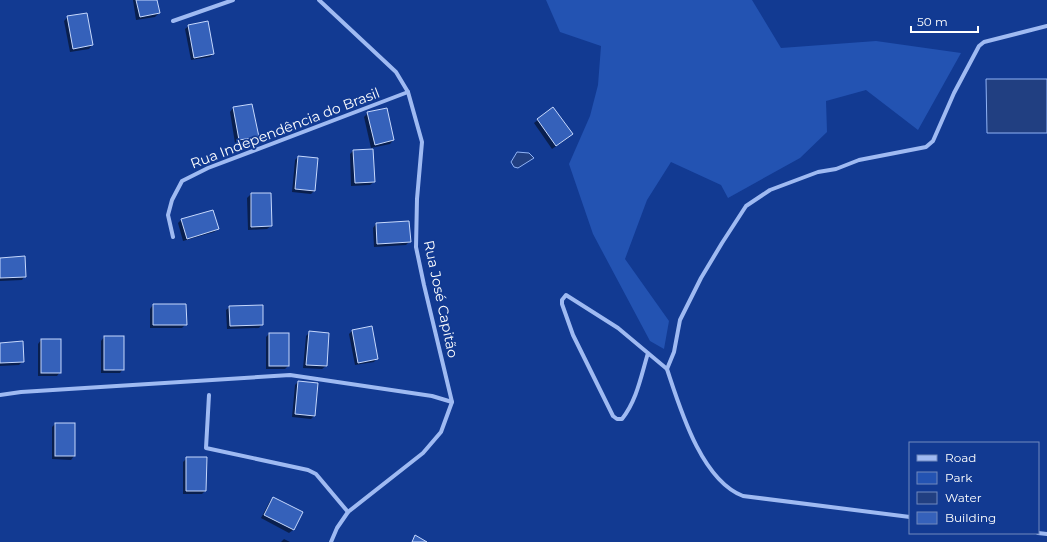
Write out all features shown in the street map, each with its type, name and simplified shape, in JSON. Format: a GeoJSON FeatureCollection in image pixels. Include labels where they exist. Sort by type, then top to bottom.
{"type":"FeatureCollection","features":[{"type":"Feature","properties":{"kind":"street"},"geometry":{"type":"LineString","coordinates":[[173,21],[233,0]]}},
{"type":"Feature","properties":{"kind":"street","name":"Rua José Capitão"},"geometry":{"type":"LineString","coordinates":[[320,0],[396,72],[408,92],[422,142],[417,200],[416,247],[452,402]]}},
{"type":"Feature","properties":{"kind":"street"},"geometry":{"type":"LineString","coordinates":[[667,369],[674,352],[680,320],[701,278],[746,206],[770,190],[818,172],[836,169],[859,160],[926,147],[933,141],[954,93],[979,46],[984,42],[1047,26]]}},
{"type":"Feature","properties":{"kind":"street","name":"Rua Independência do Brasil"},"geometry":{"type":"LineString","coordinates":[[173,237],[168,214],[172,200],[182,181],[208,168],[408,92]]}},
{"type":"Feature","properties":{"kind":"street"},"geometry":{"type":"LineString","coordinates":[[648,353],[637,392],[628,411],[622,419],[617,419],[613,416],[573,335],[562,300],[566,295],[618,328],[648,353],[667,369],[685,423],[703,458],[722,483],[734,492],[744,496],[909,517]]}},
{"type":"Feature","properties":{"kind":"street"},"geometry":{"type":"LineString","coordinates":[[0,396],[22,392],[290,375],[432,396],[452,402],[441,432],[423,454],[348,512],[337,528],[331,542]]}},
{"type":"Feature","properties":{"kind":"street"},"geometry":{"type":"LineString","coordinates":[[209,395],[206,448],[308,470],[316,474],[348,512]]}},
{"type":"Feature","properties":{"kind":"green space"},"geometry":{"type":"Polygon","coordinates":[[[546,0],[752,0],[781,48],[876,41],[961,53],[918,130],[866,90],[826,101],[827,132],[800,158],[728,198],[721,185],[671,162],[647,200],[625,259],[669,321],[664,349],[650,341],[593,234],[569,164],[590,116],[598,85],[601,46],[560,32],[546,0]]]}},
{"type":"Feature","properties":{"kind":"water"},"geometry":{"type":"Polygon","coordinates":[[[986,79],[1047,79],[1047,133],[987,133],[986,79]]]}},
{"type":"Feature","properties":{"kind":"water"},"geometry":{"type":"Polygon","coordinates":[[[517,152],[529,153],[534,158],[518,168],[514,167],[511,162],[517,152]]]}},
{"type":"Feature","properties":{"kind":"building"},"geometry":{"type":"Polygon","coordinates":[[[136,0],[157,0],[160,13],[140,17],[136,0]]]}},
{"type":"Feature","properties":{"kind":"building"},"geometry":{"type":"Polygon","coordinates":[[[87,13],[93,45],[73,49],[67,16],[87,13]]]}},
{"type":"Feature","properties":{"kind":"building"},"geometry":{"type":"Polygon","coordinates":[[[208,21],[214,54],[194,58],[188,25],[208,21]]]}},
{"type":"Feature","properties":{"kind":"building"},"geometry":{"type":"Polygon","coordinates":[[[252,104],[259,137],[239,140],[233,107],[252,104]]]}},
{"type":"Feature","properties":{"kind":"building"},"geometry":{"type":"Polygon","coordinates":[[[553,107],[573,134],[556,146],[537,119],[553,107]]]}},
{"type":"Feature","properties":{"kind":"building"},"geometry":{"type":"Polygon","coordinates":[[[387,108],[394,140],[375,145],[367,112],[387,108]]]}},
{"type":"Feature","properties":{"kind":"building"},"geometry":{"type":"Polygon","coordinates":[[[373,149],[375,182],[355,183],[353,150],[373,149]]]}},
{"type":"Feature","properties":{"kind":"building"},"geometry":{"type":"Polygon","coordinates":[[[298,156],[318,158],[315,191],[295,189],[298,156]]]}},
{"type":"Feature","properties":{"kind":"building"},"geometry":{"type":"Polygon","coordinates":[[[251,193],[271,193],[272,226],[251,227],[251,193]]]}},
{"type":"Feature","properties":{"kind":"building"},"geometry":{"type":"Polygon","coordinates":[[[213,210],[219,229],[187,239],[181,219],[213,210]]]}},
{"type":"Feature","properties":{"kind":"building"},"geometry":{"type":"Polygon","coordinates":[[[409,221],[411,242],[377,244],[376,223],[409,221]]]}},
{"type":"Feature","properties":{"kind":"building"},"geometry":{"type":"Polygon","coordinates":[[[25,256],[26,277],[0,278],[0,258],[25,256]]]}},
{"type":"Feature","properties":{"kind":"building"},"geometry":{"type":"Polygon","coordinates":[[[153,304],[186,304],[187,325],[153,325],[153,304]]]}},
{"type":"Feature","properties":{"kind":"building"},"geometry":{"type":"Polygon","coordinates":[[[263,305],[263,325],[230,326],[229,306],[263,305]]]}},
{"type":"Feature","properties":{"kind":"building"},"geometry":{"type":"Polygon","coordinates":[[[372,326],[378,359],[358,363],[352,330],[372,326]]]}},
{"type":"Feature","properties":{"kind":"building"},"geometry":{"type":"Polygon","coordinates":[[[309,331],[329,333],[327,366],[306,365],[309,331]]]}},
{"type":"Feature","properties":{"kind":"building"},"geometry":{"type":"Polygon","coordinates":[[[269,333],[289,333],[289,366],[269,366],[269,333]]]}},
{"type":"Feature","properties":{"kind":"building"},"geometry":{"type":"Polygon","coordinates":[[[104,336],[124,336],[124,370],[104,370],[104,336]]]}},
{"type":"Feature","properties":{"kind":"building"},"geometry":{"type":"Polygon","coordinates":[[[41,339],[61,339],[61,373],[41,373],[41,339]]]}},
{"type":"Feature","properties":{"kind":"building"},"geometry":{"type":"Polygon","coordinates":[[[23,341],[24,362],[0,363],[0,343],[23,341]]]}},
{"type":"Feature","properties":{"kind":"building"},"geometry":{"type":"Polygon","coordinates":[[[298,381],[318,383],[315,416],[295,414],[298,381]]]}},
{"type":"Feature","properties":{"kind":"building"},"geometry":{"type":"Polygon","coordinates":[[[55,423],[75,423],[75,456],[55,456],[55,423]]]}},
{"type":"Feature","properties":{"kind":"building"},"geometry":{"type":"Polygon","coordinates":[[[186,457],[207,457],[206,491],[186,491],[186,457]]]}},
{"type":"Feature","properties":{"kind":"building"},"geometry":{"type":"Polygon","coordinates":[[[273,497],[303,512],[294,530],[264,515],[273,497]]]}},
{"type":"Feature","properties":{"kind":"building"},"geometry":{"type":"Polygon","coordinates":[[[415,535],[427,542],[412,542],[415,535]]]}}]}
